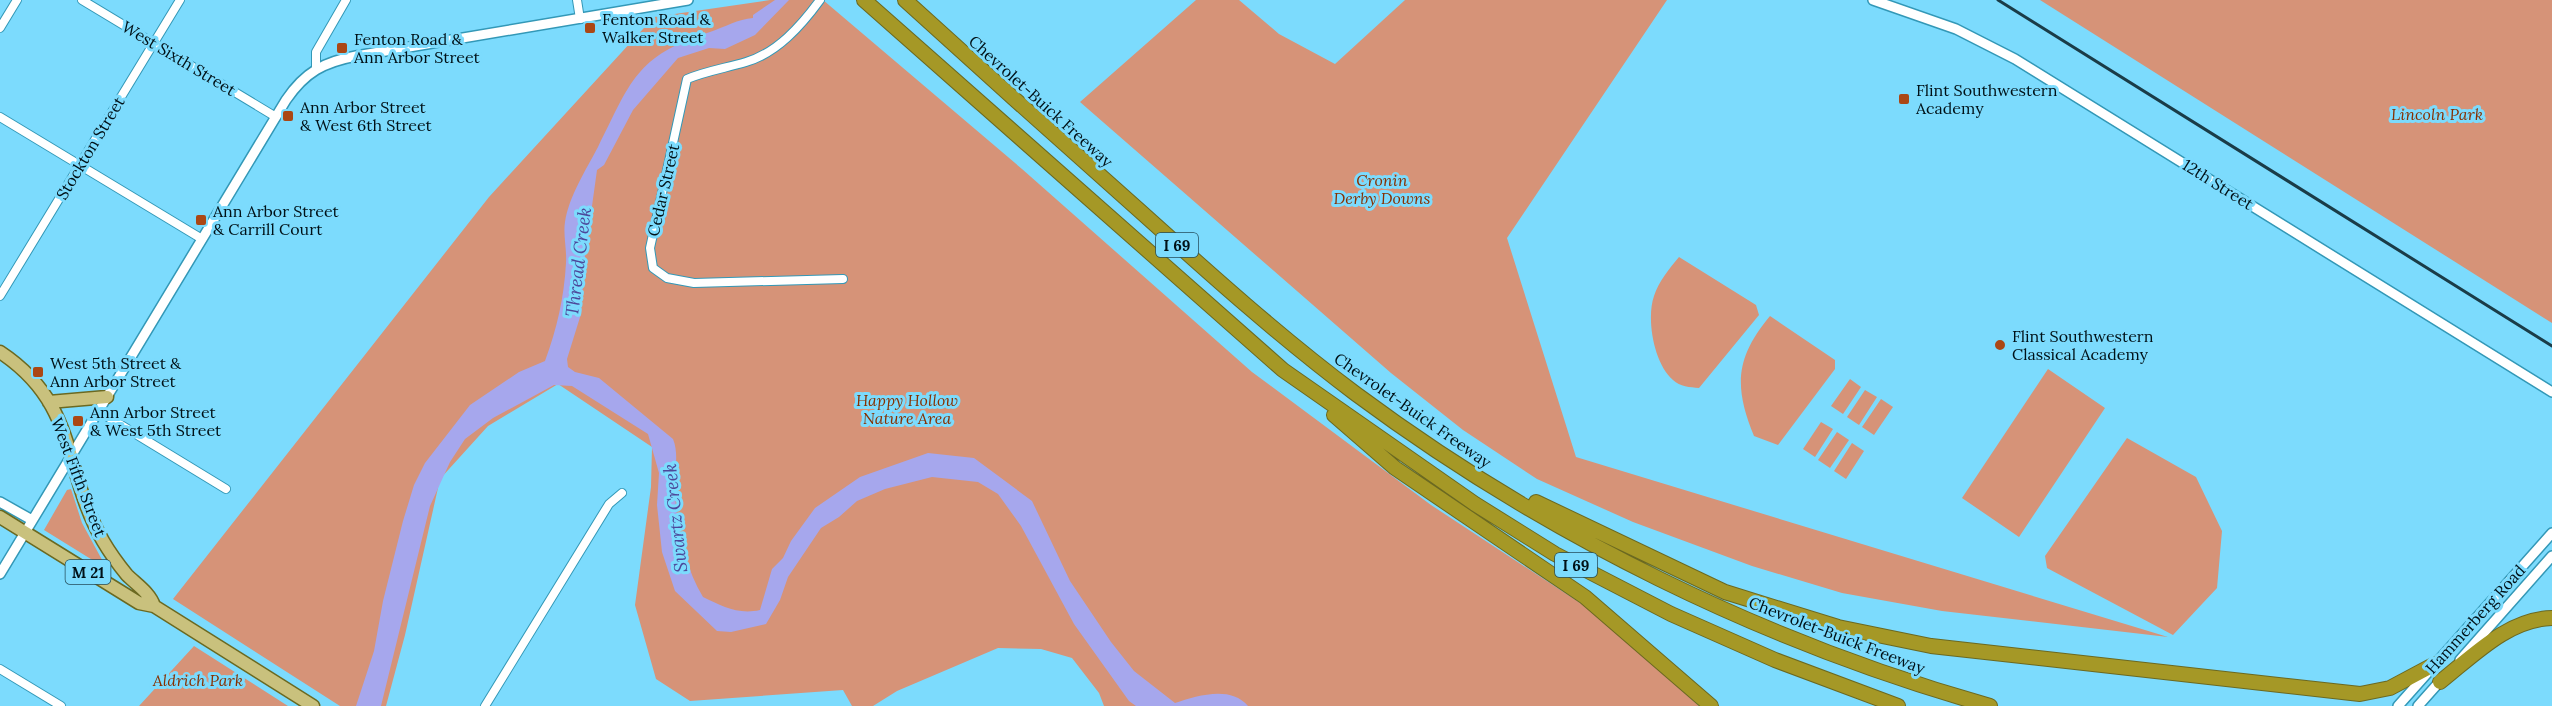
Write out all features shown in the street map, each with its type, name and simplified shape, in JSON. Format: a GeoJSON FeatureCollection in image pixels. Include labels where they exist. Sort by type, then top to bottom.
{"type":"FeatureCollection","features":[{"type":"Feature","properties":{"kind":"highway","name":"I 69"},"geometry":{"type":"LineString","coordinates":[[864,0],[1162,266],[1283,370],[1475,504],[1591,573],[1671,614],[1775,660],[1898,706]]}},
{"type":"Feature","properties":{"kind":"highway","name":"Chevrolet-Buick Freeway"},"geometry":{"type":"LineString","coordinates":[[905,0],[1247,306],[1357,394],[1465,469],[1590,542],[1757,624],[1875,670],[1990,706]]}},
{"type":"Feature","properties":{"kind":"highway"},"geometry":{"type":"LineString","coordinates":[[1283,370],[1395,468],[1600,608],[1711,706]]}},
{"type":"Feature","properties":{"kind":"highway"},"geometry":{"type":"LineString","coordinates":[[1465,469],[1725,592],[1808,619],[1901,641],[2360,694],[2390,688],[2435,664]]}},
{"type":"Feature","properties":{"kind":"highway"},"geometry":{"type":"LineString","coordinates":[[2440,681],[2507,631],[2527,621],[2552,618]]}},
{"type":"Feature","properties":{"kind":"main road","name":"West Fifth Street"},"geometry":{"type":"LineString","coordinates":[[0,352],[33,380],[49,402],[72,454],[90,515],[98,532],[117,562],[150,598],[154,606]]}},
{"type":"Feature","properties":{"kind":"main road"},"geometry":{"type":"LineString","coordinates":[[49,402],[106,397]]}},
{"type":"Feature","properties":{"kind":"main road","name":"M 21"},"geometry":{"type":"LineString","coordinates":[[0,517],[140,603],[154,606],[313,706]]}},
{"type":"Feature","properties":{"kind":"street"},"geometry":{"type":"LineString","coordinates":[[0,28],[17,0]]}},
{"type":"Feature","properties":{"kind":"street","name":"West Sixth Street"},"geometry":{"type":"LineString","coordinates":[[82,0],[276,117]]}},
{"type":"Feature","properties":{"kind":"street","name":"Stockton Street"},"geometry":{"type":"LineString","coordinates":[[0,296],[180,0]]}},
{"type":"Feature","properties":{"kind":"street"},"geometry":{"type":"LineString","coordinates":[[316,67],[316,51],[346,0]]}},
{"type":"Feature","properties":{"kind":"street"},"geometry":{"type":"LineString","coordinates":[[577,0],[580,19]]}},
{"type":"Feature","properties":{"kind":"street"},"geometry":{"type":"LineString","coordinates":[[0,574],[298,82],[316,67],[356,56],[688,0]]}},
{"type":"Feature","properties":{"kind":"street","name":"Cedar Street"},"geometry":{"type":"LineString","coordinates":[[820,0],[805,20],[774,49],[748,62],[687,79],[650,248],[653,268],[667,278],[694,283],[843,279]]}},
{"type":"Feature","properties":{"kind":"street","name":"12th Street"},"geometry":{"type":"LineString","coordinates":[[1873,0],[1956,29],[2015,59],[2552,392]]}},
{"type":"Feature","properties":{"kind":"street"},"geometry":{"type":"LineString","coordinates":[[0,117],[202,239]]}},
{"type":"Feature","properties":{"kind":"street"},"geometry":{"type":"LineString","coordinates":[[98,411],[226,489]]}},
{"type":"Feature","properties":{"kind":"street"},"geometry":{"type":"LineString","coordinates":[[485,706],[609,504],[622,493]]}},
{"type":"Feature","properties":{"kind":"street"},"geometry":{"type":"LineString","coordinates":[[0,502],[32,520]]}},
{"type":"Feature","properties":{"kind":"street","name":"Hammerberg Road"},"geometry":{"type":"LineString","coordinates":[[2398,706],[2552,533]]}},
{"type":"Feature","properties":{"kind":"street","name":"Hammerberg Road"},"geometry":{"type":"LineString","coordinates":[[2418,706],[2552,556]]}},
{"type":"Feature","properties":{"kind":"street"},"geometry":{"type":"LineString","coordinates":[[0,669],[61,706]]}},
{"type":"Feature","properties":{"kind":"green space","name":"Happy Hollow Nature Area"},"geometry":{"type":"Polygon","coordinates":[[[770,0],[823,0],[1022,169],[1252,372],[1431,505],[1597,614],[1699,706],[1104,706],[1099,693],[1072,658],[1041,649],[998,648],[897,691],[873,706],[852,706],[843,690],[690,701],[656,679],[635,605],[651,487],[652,447],[558,384],[488,426],[440,479],[405,635],[386,706],[340,706],[173,599],[489,197],[654,17],[770,0]]]}},
{"type":"Feature","properties":{"kind":"green space","name":"Cronin Derby Downs"},"geometry":{"type":"Polygon","coordinates":[[[1196,0],[1239,0],[1279,34],[1335,64],[1405,0],[1667,0],[1507,238],[1576,457],[2168,637],[1942,611],[1842,593],[1752,566],[1633,522],[1537,479],[1463,430],[1391,373],[1080,102],[1196,0]]]}},
{"type":"Feature","properties":{"kind":"green space","name":"Lincoln Park"},"geometry":{"type":"Polygon","coordinates":[[[2040,0],[2552,0],[2552,323],[2040,0]]]}},
{"type":"Feature","properties":{"kind":"green space"},"geometry":{"type":"Polygon","coordinates":[[[1679,257],[1756,305],[1759,315],[1699,388],[1679,384],[1666,373],[1653,341],[1651,328],[1654,296],[1665,275],[1679,257]]]}},
{"type":"Feature","properties":{"kind":"green space"},"geometry":{"type":"Polygon","coordinates":[[[1770,316],[1835,360],[1835,369],[1778,445],[1754,436],[1741,388],[1744,360],[1758,331],[1770,316]]]}},
{"type":"Feature","properties":{"kind":"green space"},"geometry":{"type":"Polygon","coordinates":[[[2048,369],[2105,408],[2019,537],[1962,498],[2048,369]]]}},
{"type":"Feature","properties":{"kind":"green space"},"geometry":{"type":"Polygon","coordinates":[[[1850,379],[1861,387],[1843,414],[1831,406],[1850,379]]]}},
{"type":"Feature","properties":{"kind":"green space"},"geometry":{"type":"Polygon","coordinates":[[[1865,390],[1877,397],[1859,425],[1847,417],[1865,390]]]}},
{"type":"Feature","properties":{"kind":"green space"},"geometry":{"type":"Polygon","coordinates":[[[1881,399],[1893,407],[1874,435],[1862,427],[1881,399]]]}},
{"type":"Feature","properties":{"kind":"green space"},"geometry":{"type":"Polygon","coordinates":[[[1821,422],[1833,429],[1815,457],[1803,449],[1821,422]]]}},
{"type":"Feature","properties":{"kind":"green space"},"geometry":{"type":"Polygon","coordinates":[[[1837,432],[1849,440],[1830,468],[1818,460],[1837,432]]]}},
{"type":"Feature","properties":{"kind":"green space"},"geometry":{"type":"Polygon","coordinates":[[[2127,438],[2196,477],[2222,531],[2217,588],[2173,635],[2047,568],[2045,556],[2127,438]]]}},
{"type":"Feature","properties":{"kind":"green space"},"geometry":{"type":"Polygon","coordinates":[[[1852,443],[1864,451],[1846,479],[1834,471],[1852,443]]]}},
{"type":"Feature","properties":{"kind":"green space"},"geometry":{"type":"Polygon","coordinates":[[[71,489],[82,523],[107,569],[44,530],[67,490],[71,489]]]}},
{"type":"Feature","properties":{"kind":"green space","name":"Aldrich Park"},"geometry":{"type":"Polygon","coordinates":[[[194,646],[288,706],[139,706],[194,646]]]}},
{"type":"Feature","properties":{"kind":"water"},"geometry":{"type":"Polygon","coordinates":[[[775,0],[789,0],[755,35],[725,49],[709,48],[678,58],[633,110],[604,165],[597,170],[584,264],[581,314],[567,359],[568,367],[575,372],[599,378],[673,439],[676,452],[675,494],[680,534],[691,573],[703,597],[737,610],[760,610],[772,569],[783,558],[791,541],[815,508],[860,477],[928,453],[974,458],[1032,501],[1070,581],[1111,642],[1134,671],[1175,703],[1203,695],[1223,694],[1241,700],[1248,706],[1136,706],[1129,701],[1074,624],[1021,526],[998,494],[978,482],[932,477],[885,489],[857,501],[839,517],[821,528],[788,577],[780,600],[766,624],[731,632],[717,631],[675,591],[662,552],[657,505],[659,473],[648,434],[572,386],[554,385],[493,418],[465,439],[450,462],[430,506],[381,706],[356,706],[374,651],[383,601],[414,485],[425,463],[470,405],[519,372],[545,361],[564,288],[567,212],[578,183],[628,88],[650,62],[666,51],[685,41],[753,18],[753,15],[775,0]]]}},
{"type":"Feature","properties":{"kind":"railway"},"geometry":{"type":"LineString","coordinates":[[1998,0],[2552,346]]}},
{"type":"Feature","properties":{"kind":"place","name":"Fenton Road & Walker Street"},"geometry":{"type":"Point","coordinates":[590,28]}},
{"type":"Feature","properties":{"kind":"place","name":"Fenton Road & Ann Arbor Street"},"geometry":{"type":"Point","coordinates":[342,48]}},
{"type":"Feature","properties":{"kind":"place","name":"Flint Southwestern Academy"},"geometry":{"type":"Point","coordinates":[1904,99]}},
{"type":"Feature","properties":{"kind":"place","name":"Ann Arbor Street & West 6th Street"},"geometry":{"type":"Point","coordinates":[288,116]}},
{"type":"Feature","properties":{"kind":"place","name":"Ann Arbor Street & Carrill Court"},"geometry":{"type":"Point","coordinates":[201,220]}},
{"type":"Feature","properties":{"kind":"place","name":"Flint Southwestern Classical Academy"},"geometry":{"type":"Point","coordinates":[2000,345]}},
{"type":"Feature","properties":{"kind":"place","name":"West 5th Street & Ann Arbor Street"},"geometry":{"type":"Point","coordinates":[38,372]}},
{"type":"Feature","properties":{"kind":"place","name":"Ann Arbor Street & West 5th Street"},"geometry":{"type":"Point","coordinates":[78,421]}},
{"type":"Feature","properties":{"kind":"water label","name":"Thread Creek"},"geometry":{"type":"Point","coordinates":[578,262]}},
{"type":"Feature","properties":{"kind":"water label","name":"Swartz Creek"},"geometry":{"type":"Point","coordinates":[675,518]}}]}
